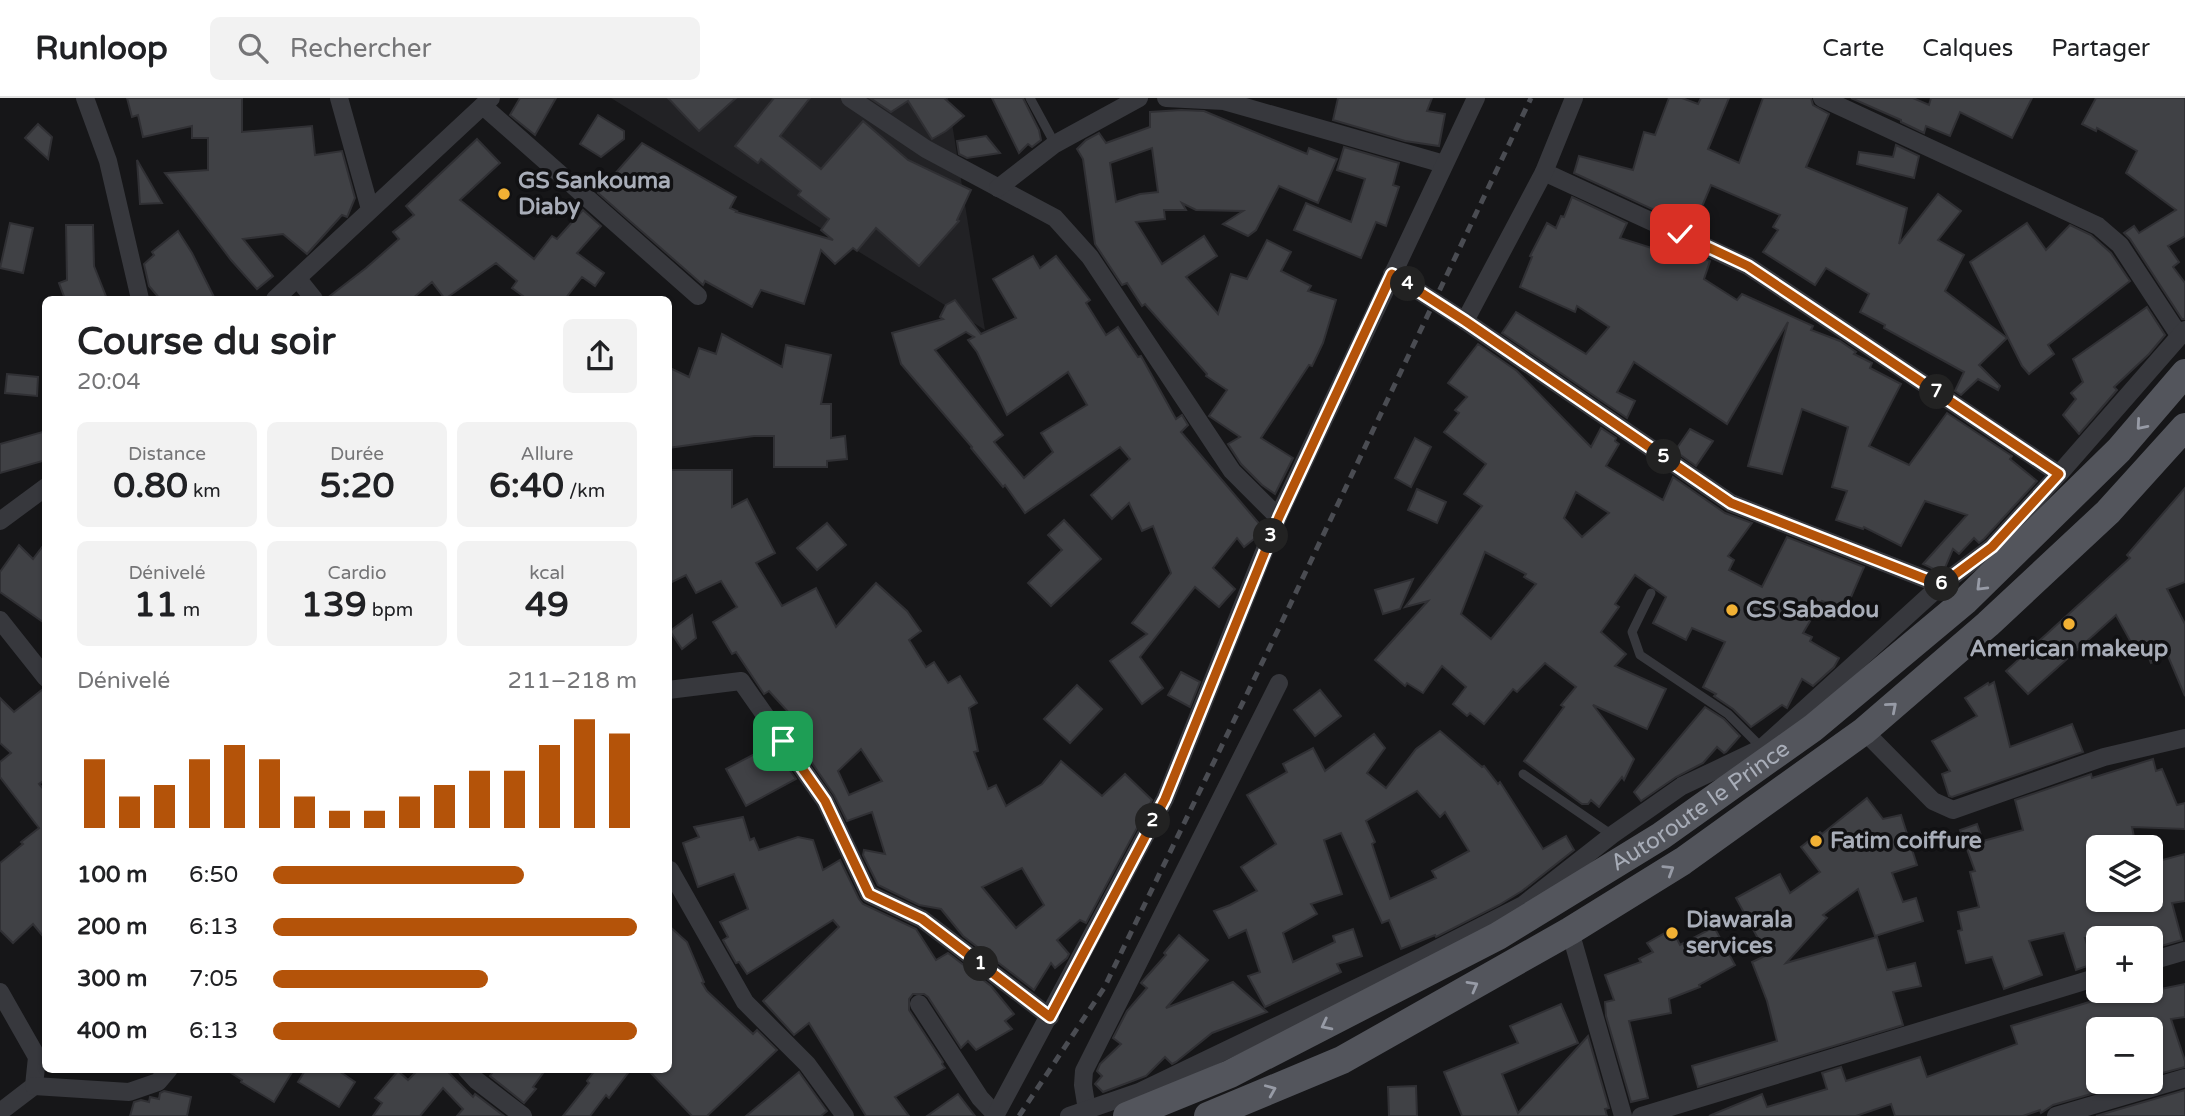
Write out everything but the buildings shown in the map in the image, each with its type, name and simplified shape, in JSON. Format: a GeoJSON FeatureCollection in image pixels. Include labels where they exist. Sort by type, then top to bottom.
{"type":"FeatureCollection","features":[{"type":"Feature","properties":{"kind":"main road","name":"Autoroute le Prince"},"geometry":{"type":"LineString","coordinates":[[1127,1116],[1230,1074],[1498,936],[1672,828],[1813,728],[1965,601],[2119,450],[2185,373]]}},
{"type":"Feature","properties":{"kind":"main road","name":"Autoroute le Prince"},"geometry":{"type":"LineString","coordinates":[[1208,1116],[1342,1060],[1570,931],[1683,861],[1864,730],[1988,624],[2108,512],[2185,427]]}},
{"type":"Feature","properties":{"kind":"street"},"geometry":{"type":"LineString","coordinates":[[85,98],[108,161],[140,296]]}},
{"type":"Feature","properties":{"kind":"street"},"geometry":{"type":"LineString","coordinates":[[339,98],[370,209]]}},
{"type":"Feature","properties":{"kind":"street"},"geometry":{"type":"LineString","coordinates":[[850,98],[926,149],[1055,218],[1090,257],[1232,471],[1279,517]]}},
{"type":"Feature","properties":{"kind":"street"},"geometry":{"type":"LineString","coordinates":[[998,188],[1055,144],[1139,98]]}},
{"type":"Feature","properties":{"kind":"street"},"geometry":{"type":"LineString","coordinates":[[1166,98],[1224,101],[1444,164]]}},
{"type":"Feature","properties":{"kind":"street"},"geometry":{"type":"LineString","coordinates":[[919,1004],[979,1098],[995,1115],[1165,799],[1279,517],[1475,98]]}},
{"type":"Feature","properties":{"kind":"street"},"geometry":{"type":"LineString","coordinates":[[1465,321],[1544,172],[1574,98]]}},
{"type":"Feature","properties":{"kind":"street"},"geometry":{"type":"LineString","coordinates":[[1069,1116],[1139,1092],[1523,905],[1612,835],[1682,786],[1762,748],[1941,585],[1992,547],[2182,333],[2120,245],[2098,226],[1822,98]]}},
{"type":"Feature","properties":{"kind":"street"},"geometry":{"type":"LineString","coordinates":[[278,296],[487,102],[698,296]]}},
{"type":"Feature","properties":{"kind":"street"},"geometry":{"type":"LineString","coordinates":[[1544,172],[1748,266],[2059,474]]}},
{"type":"Feature","properties":{"kind":"street"},"geometry":{"type":"LineString","coordinates":[[1392,274],[1731,503],[1941,585]]}},
{"type":"Feature","properties":{"kind":"street"},"geometry":{"type":"LineString","coordinates":[[298,279],[312,296]]}},
{"type":"Feature","properties":{"kind":"street"},"geometry":{"type":"LineString","coordinates":[[0,521],[42,490]]}},
{"type":"Feature","properties":{"kind":"street"},"geometry":{"type":"LineString","coordinates":[[0,620],[42,673]]}},
{"type":"Feature","properties":{"kind":"street"},"geometry":{"type":"LineString","coordinates":[[672,690],[741,681],[825,801],[869,894],[922,919],[1050,1017]]}},
{"type":"Feature","properties":{"kind":"street"},"geometry":{"type":"LineString","coordinates":[[1087,1110],[1084,1071],[1279,683]]}},
{"type":"Feature","properties":{"kind":"street"},"geometry":{"type":"LineString","coordinates":[[1864,730],[1933,801],[1953,810],[2104,757],[2185,738]]}},
{"type":"Feature","properties":{"kind":"street"},"geometry":{"type":"LineString","coordinates":[[672,873],[746,1002],[807,1064],[845,1116]]}},
{"type":"Feature","properties":{"kind":"street"},"geometry":{"type":"LineString","coordinates":[[1570,931],[1623,1116]]}},
{"type":"Feature","properties":{"kind":"street"},"geometry":{"type":"LineString","coordinates":[[2163,957],[2185,951]]}},
{"type":"Feature","properties":{"kind":"street"},"geometry":{"type":"LineString","coordinates":[[1641,1116],[2086,981]]}},
{"type":"Feature","properties":{"kind":"street"},"geometry":{"type":"LineString","coordinates":[[0,992],[37,1057],[34,1086]]}},
{"type":"Feature","properties":{"kind":"street"},"geometry":{"type":"LineString","coordinates":[[0,1112],[34,1086],[129,1092],[158,1082],[166,1073]]}},
{"type":"Feature","properties":{"kind":"street"},"geometry":{"type":"LineString","coordinates":[[470,1073],[523,1116]]}},
{"type":"Feature","properties":{"kind":"street"},"geometry":{"type":"LineString","coordinates":[[2056,1116],[2185,1078]]}},
{"type":"Feature","properties":{"kind":"lane"},"geometry":{"type":"LineString","coordinates":[[1031,98],[1055,144]]}},
{"type":"Feature","properties":{"kind":"lane"},"geometry":{"type":"LineString","coordinates":[[1651,593],[1632,632],[1640,655],[1728,714],[1762,748]]}},
{"type":"Feature","properties":{"kind":"lane"},"geometry":{"type":"LineString","coordinates":[[1523,774],[1612,835]]}},
{"type":"Feature","properties":{"kind":"shaded area"},"geometry":{"type":"Polygon","coordinates":[[[611,98],[948,98],[985,330],[611,98]]]}},
{"type":"Feature","properties":{"kind":"railway"},"geometry":{"type":"LineString","coordinates":[[1019,1116],[1104,988],[1531,98]]}},
{"type":"Feature","properties":{"kind":"place","name":"GS Sankouma Diaby"},"geometry":{"type":"Point","coordinates":[504,194]}},
{"type":"Feature","properties":{"kind":"place","name":"CS Sabadou"},"geometry":{"type":"Point","coordinates":[1732,610]}},
{"type":"Feature","properties":{"kind":"place","name":"American makeup"},"geometry":{"type":"Point","coordinates":[2069,624]}},
{"type":"Feature","properties":{"kind":"place","name":"Fatim coiffure"},"geometry":{"type":"Point","coordinates":[1816,841]}},
{"type":"Feature","properties":{"kind":"place","name":"Diawarala services"},"geometry":{"type":"Point","coordinates":[1672,933]}},
{"type":"Feature","properties":{"kind":"route"},"geometry":{"type":"LineString","coordinates":[[783,741],[825,801],[869,894],[922,919],[1050,1017],[1165,799],[1279,517],[1392,274],[1731,503],[1941,585],[1992,547],[2059,474],[1748,266],[1680,234]]}}]}
